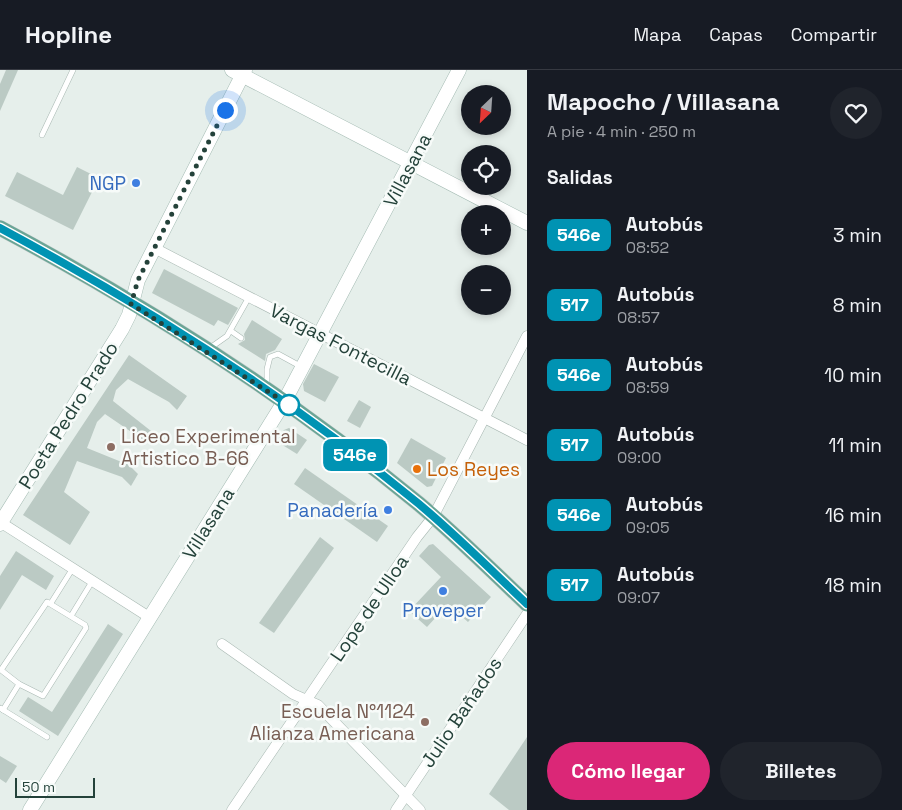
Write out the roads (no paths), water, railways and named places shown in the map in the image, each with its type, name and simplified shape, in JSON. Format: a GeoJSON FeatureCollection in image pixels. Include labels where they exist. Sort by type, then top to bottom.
{"type":"FeatureCollection","features":[{"type":"Feature","properties":{"kind":"main road"},"geometry":{"type":"LineString","coordinates":[[0,228],[83,274],[284,402],[397,487],[433,517],[527,604]]}},
{"type":"Feature","properties":{"kind":"street","name":"Villasana"},"geometry":{"type":"LineString","coordinates":[[30,810],[149,616],[284,402],[322,334],[460,70]]}},
{"type":"Feature","properties":{"kind":"street"},"geometry":{"type":"LineString","coordinates":[[240,72],[527,223]]}},
{"type":"Feature","properties":{"kind":"street","name":"Poeta Pedro Prado"},"geometry":{"type":"LineString","coordinates":[[0,522],[122,329],[136,284],[240,72]]}},
{"type":"Feature","properties":{"kind":"street","name":"Vargas Fontecilla"},"geometry":{"type":"LineString","coordinates":[[154,248],[527,440]]}},
{"type":"Feature","properties":{"kind":"street","name":"Lope de Ulloa"},"geometry":{"type":"LineString","coordinates":[[232,810],[417,537],[433,517],[527,336]]}},
{"type":"Feature","properties":{"kind":"street"},"geometry":{"type":"LineString","coordinates":[[0,522],[149,616]]}},
{"type":"Feature","properties":{"kind":"street","name":"Julio Bañados"},"geometry":{"type":"LineString","coordinates":[[396,810],[527,614]]}},
{"type":"Feature","properties":{"kind":"street"},"geometry":{"type":"LineString","coordinates":[[222,644],[292,694],[321,708],[420,810]]}},
{"type":"Feature","properties":{"kind":"lane"},"geometry":{"type":"LineString","coordinates":[[42,135],[73,70]]}},
{"type":"Feature","properties":{"kind":"lane"},"geometry":{"type":"LineString","coordinates":[[205,350],[222,342],[231,331],[249,296]]}},
{"type":"Feature","properties":{"kind":"lane"},"geometry":{"type":"LineString","coordinates":[[231,331],[241,338]]}},
{"type":"Feature","properties":{"kind":"lane"},"geometry":{"type":"LineString","coordinates":[[267,390],[267,369],[270,358],[278,354],[303,368]]}},
{"type":"Feature","properties":{"kind":"lane"},"geometry":{"type":"LineString","coordinates":[[51,603],[73,568]]}},
{"type":"Feature","properties":{"kind":"lane"},"geometry":{"type":"LineString","coordinates":[[71,616],[93,580]]}},
{"type":"Feature","properties":{"kind":"lane"},"geometry":{"type":"LineString","coordinates":[[51,603],[71,616],[85,625],[86,628],[46,694],[39,695],[19,684],[1,670],[44,604],[51,603]]}},
{"type":"Feature","properties":{"kind":"lane"},"geometry":{"type":"LineString","coordinates":[[19,684],[1,709],[47,737]]}},
{"type":"Feature","properties":{"kind":"place","name":"NGP"},"geometry":{"type":"Point","coordinates":[136,183]}},
{"type":"Feature","properties":{"kind":"place","name":"Liceo Experimental Artistico B-66"},"geometry":{"type":"Point","coordinates":[111,447]}},
{"type":"Feature","properties":{"kind":"place","name":"Los Reyes"},"geometry":{"type":"Point","coordinates":[417,469]}},
{"type":"Feature","properties":{"kind":"place","name":"Panadería"},"geometry":{"type":"Point","coordinates":[388,510]}},
{"type":"Feature","properties":{"kind":"place","name":"Proveper"},"geometry":{"type":"Point","coordinates":[443,591]}},
{"type":"Feature","properties":{"kind":"place","name":"Escuela N°1124 Alianza Americana"},"geometry":{"type":"Point","coordinates":[425,722]}}]}
